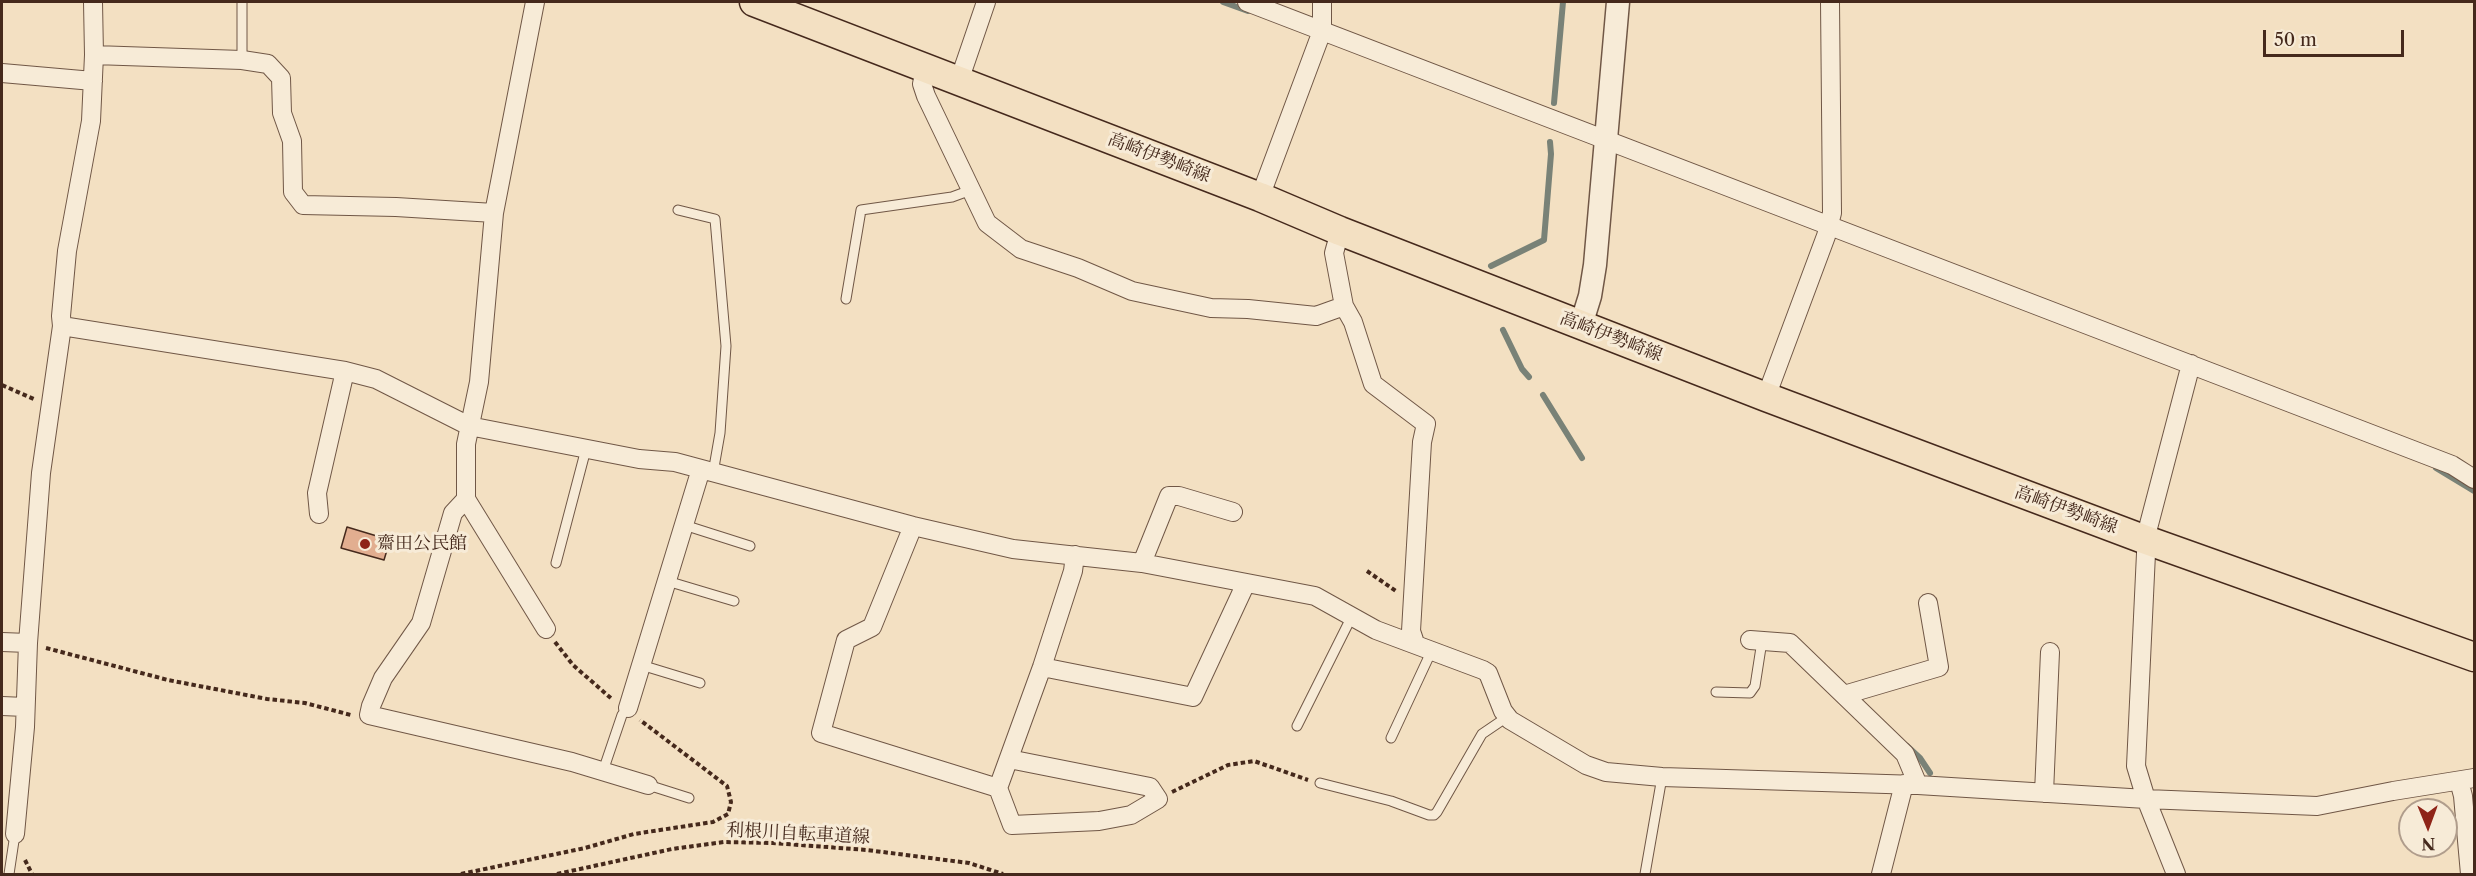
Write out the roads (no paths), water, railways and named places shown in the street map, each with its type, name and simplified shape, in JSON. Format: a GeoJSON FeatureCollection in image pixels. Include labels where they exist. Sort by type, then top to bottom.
{"type":"FeatureCollection","features":[{"type":"Feature","properties":{"kind":"main road","name":"高崎伊勢崎線"},"geometry":{"type":"LineString","coordinates":[[754,2],[1260,197],[1340,231],[1766,398],[2146,540],[2475,657]]}},
{"type":"Feature","properties":{"kind":"street"},"geometry":{"type":"LineString","coordinates":[[11,825],[25,707],[41,473],[62,326],[67,251],[91,121],[94,55],[93,2]]}},
{"type":"Feature","properties":{"kind":"street"},"geometry":{"type":"LineString","coordinates":[[535,2],[494,213],[479,382],[466,444],[466,499],[546,629]]}},
{"type":"Feature","properties":{"kind":"street"},"geometry":{"type":"LineString","coordinates":[[959,81],[986,2]]}},
{"type":"Feature","properties":{"kind":"street"},"geometry":{"type":"LineString","coordinates":[[1247,2],[2452,465],[2475,479]]}},
{"type":"Feature","properties":{"kind":"street"},"geometry":{"type":"LineString","coordinates":[[1260,197],[1322,31],[1322,2]]}},
{"type":"Feature","properties":{"kind":"street"},"geometry":{"type":"LineString","coordinates":[[1581,325],[1590,296],[1594,265],[1618,2]]}},
{"type":"Feature","properties":{"kind":"street"},"geometry":{"type":"LineString","coordinates":[[1766,398],[1832,213],[1830,2]]}},
{"type":"Feature","properties":{"kind":"street"},"geometry":{"type":"LineString","coordinates":[[94,55],[242,60],[268,64],[281,78],[282,113],[292,141],[293,192],[303,205],[396,207],[494,213]]}},
{"type":"Feature","properties":{"kind":"street"},"geometry":{"type":"LineString","coordinates":[[925,68],[922,84],[926,96],[987,223],[1021,249],[1078,268],[1132,291],[1211,308],[1248,309],[1316,316],[1344,306]]}},
{"type":"Feature","properties":{"kind":"street"},"geometry":{"type":"LineString","coordinates":[[2,73],[93,81]]}},
{"type":"Feature","properties":{"kind":"street"},"geometry":{"type":"LineString","coordinates":[[1340,231],[1334,254],[1344,306],[1353,322],[1373,384],[1426,424],[1422,442],[1411,631],[1414,643]]}},
{"type":"Feature","properties":{"kind":"street"},"geometry":{"type":"LineString","coordinates":[[62,326],[345,371],[376,379],[469,426],[639,459],[675,462],[914,526],[1013,549],[1142,563],[1315,597],[1376,630],[1432,650],[1488,674],[1507,717],[1596,770],[1662,777],[1911,784],[2146,799],[2317,806],[2467,780],[2463,796],[2470,874]]}},
{"type":"Feature","properties":{"kind":"street"},"geometry":{"type":"LineString","coordinates":[[2176,874],[2146,799],[2136,766],[2146,540],[2191,364]]}},
{"type":"Feature","properties":{"kind":"street"},"geometry":{"type":"LineString","coordinates":[[319,514],[316,493],[345,371]]}},
{"type":"Feature","properties":{"kind":"street"},"geometry":{"type":"LineString","coordinates":[[628,708],[684,525],[707,471]]}},
{"type":"Feature","properties":{"kind":"street"},"geometry":{"type":"LineString","coordinates":[[1142,563],[1168,496],[1179,496],[1233,512]]}},
{"type":"Feature","properties":{"kind":"street"},"geometry":{"type":"LineString","coordinates":[[466,499],[453,513],[421,623],[383,678],[370,706],[369,715],[603,771],[648,785]]}},
{"type":"Feature","properties":{"kind":"street"},"geometry":{"type":"LineString","coordinates":[[914,526],[872,627],[846,640],[821,734],[998,788]]}},
{"type":"Feature","properties":{"kind":"street"},"geometry":{"type":"LineString","coordinates":[[1009,759],[1150,787],[1158,799],[1131,815],[1099,821],[1012,825],[998,788],[1042,667],[1073,571],[1075,555]]}},
{"type":"Feature","properties":{"kind":"street"},"geometry":{"type":"LineString","coordinates":[[1042,667],[1193,697],[1246,583]]}},
{"type":"Feature","properties":{"kind":"street"},"geometry":{"type":"LineString","coordinates":[[1845,695],[1939,667],[1928,603]]}},
{"type":"Feature","properties":{"kind":"street"},"geometry":{"type":"LineString","coordinates":[[1756,640],[1790,643],[1905,754],[1911,784],[1881,874]]}},
{"type":"Feature","properties":{"kind":"street"},"geometry":{"type":"LineString","coordinates":[[2,642],[28,643]]}},
{"type":"Feature","properties":{"kind":"street"},"geometry":{"type":"LineString","coordinates":[[2044,793],[2050,652]]}},
{"type":"Feature","properties":{"kind":"street"},"geometry":{"type":"LineString","coordinates":[[2,706],[25,707]]}},
{"type":"Feature","properties":{"kind":"lane"},"geometry":{"type":"LineString","coordinates":[[242,2],[242,60]]}},
{"type":"Feature","properties":{"kind":"lane"},"geometry":{"type":"LineString","coordinates":[[846,299],[861,210],[952,197],[970,190]]}},
{"type":"Feature","properties":{"kind":"lane"},"geometry":{"type":"LineString","coordinates":[[678,210],[715,219],[726,346],[720,433],[707,471]]}},
{"type":"Feature","properties":{"kind":"lane"},"geometry":{"type":"LineString","coordinates":[[556,563],[586,449]]}},
{"type":"Feature","properties":{"kind":"lane"},"geometry":{"type":"LineString","coordinates":[[684,525],[750,546]]}},
{"type":"Feature","properties":{"kind":"lane"},"geometry":{"type":"LineString","coordinates":[[667,581],[734,601]]}},
{"type":"Feature","properties":{"kind":"lane"},"geometry":{"type":"LineString","coordinates":[[1297,726],[1352,616]]}},
{"type":"Feature","properties":{"kind":"lane"},"geometry":{"type":"LineString","coordinates":[[1716,692],[1750,693],[1755,686],[1756,640]]}},
{"type":"Feature","properties":{"kind":"lane"},"geometry":{"type":"LineString","coordinates":[[1391,738],[1432,650]]}},
{"type":"Feature","properties":{"kind":"lane"},"geometry":{"type":"LineString","coordinates":[[641,665],[700,682]]}},
{"type":"Feature","properties":{"kind":"lane"},"geometry":{"type":"LineString","coordinates":[[603,771],[621,715],[628,708]]}},
{"type":"Feature","properties":{"kind":"lane"},"geometry":{"type":"LineString","coordinates":[[1320,783],[1391,801],[1434,815],[1482,734],[1507,717]]}},
{"type":"Feature","properties":{"kind":"lane"},"geometry":{"type":"LineString","coordinates":[[1646,874],[1662,777]]}},
{"type":"Feature","properties":{"kind":"lane"},"geometry":{"type":"LineString","coordinates":[[648,785],[689,798]]}},
{"type":"Feature","properties":{"kind":"lane"},"geometry":{"type":"LineString","coordinates":[[9,874],[11,825]]}},
{"type":"Feature","properties":{"kind":"waterway"},"geometry":{"type":"LineString","coordinates":[[1223,2],[1248,11]]}},
{"type":"Feature","properties":{"kind":"waterway"},"geometry":{"type":"LineString","coordinates":[[1554,103],[1563,2]]}},
{"type":"Feature","properties":{"kind":"waterway"},"geometry":{"type":"LineString","coordinates":[[1491,266],[1544,240],[1550,142]]}},
{"type":"Feature","properties":{"kind":"waterway"},"geometry":{"type":"LineString","coordinates":[[1503,330],[1522,369],[1529,377]]}},
{"type":"Feature","properties":{"kind":"waterway"},"geometry":{"type":"LineString","coordinates":[[1543,395],[1582,458]]}},
{"type":"Feature","properties":{"kind":"waterway"},"geometry":{"type":"LineString","coordinates":[[2436,468],[2474,491]]}},
{"type":"Feature","properties":{"kind":"waterway"},"geometry":{"type":"LineString","coordinates":[[1907,746],[1920,758],[1930,773]]}},
{"type":"Feature","properties":{"kind":"place","name":"齋田公民館"},"geometry":{"type":"Point","coordinates":[365,544]}}]}
